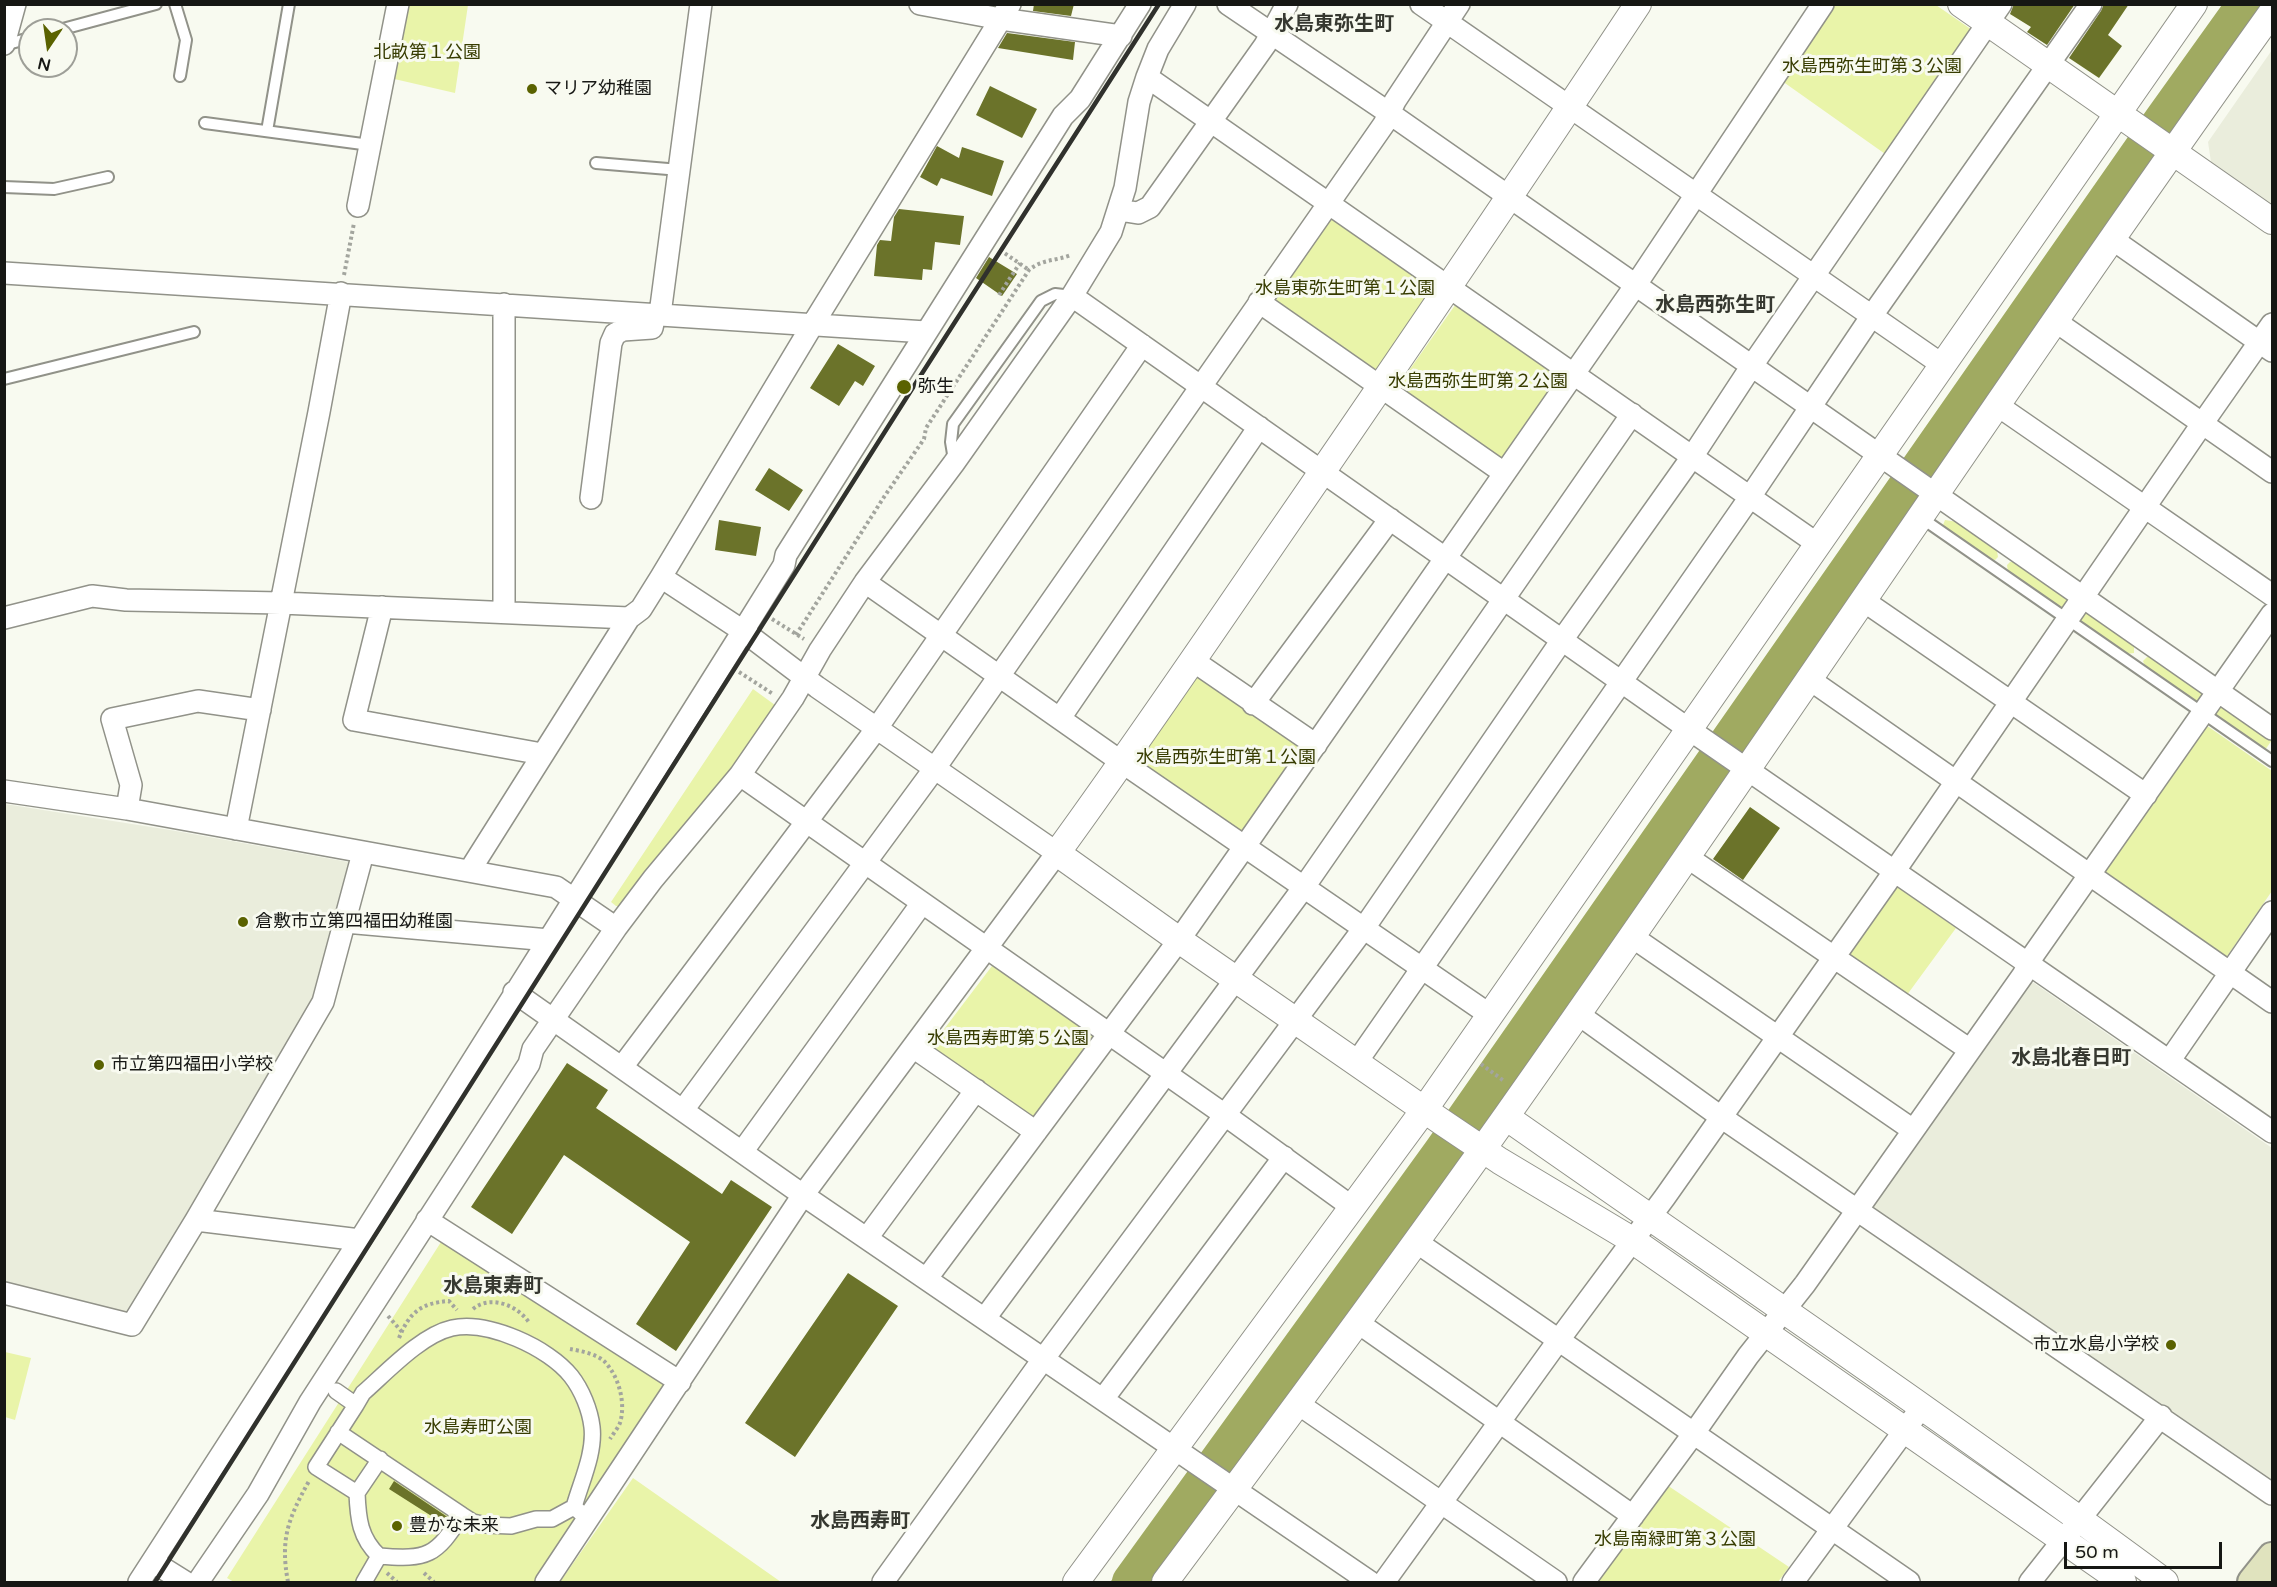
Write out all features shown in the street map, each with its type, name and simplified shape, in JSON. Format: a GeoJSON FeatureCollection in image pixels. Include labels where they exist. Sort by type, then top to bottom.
{"type":"FeatureCollection","features":[{"type":"Feature","properties":{"kind":"main road"},"geometry":{"type":"LineString","coordinates":[[2252,1582],[2272,1557]]}},
{"type":"Feature","properties":{"kind":"street"},"geometry":{"type":"LineString","coordinates":[[4,44],[15,4]]}},
{"type":"Feature","properties":{"kind":"street"},"geometry":{"type":"LineString","coordinates":[[358,206],[398,4]]}},
{"type":"Feature","properties":{"kind":"street"},"geometry":{"type":"LineString","coordinates":[[591,498],[611,343],[615,334],[623,330],[652,328],[657,314],[680,170],[701,4]]}},
{"type":"Feature","properties":{"kind":"street"},"geometry":{"type":"LineString","coordinates":[[920,4],[1006,12],[1121,36]]}},
{"type":"Feature","properties":{"kind":"street"},"geometry":{"type":"LineString","coordinates":[[139,1582],[360,1240],[743,631],[784,565],[786,555],[1063,116],[1080,99],[1140,4]]}},
{"type":"Feature","properties":{"kind":"street"},"geometry":{"type":"LineString","coordinates":[[198,1582],[258,1494],[310,1402],[426,1220],[530,1064],[533,1049],[616,928],[653,879],[740,775],[793,698],[866,582],[954,463],[1072,296],[1111,232],[1125,188],[1139,102],[1147,77],[1158,49],[1185,4]]}},
{"type":"Feature","properties":{"kind":"street"},"geometry":{"type":"LineString","coordinates":[[1228,4],[1389,113],[2272,729]]}},
{"type":"Feature","properties":{"kind":"street"},"geometry":{"type":"LineString","coordinates":[[1119,210],[1138,213],[1150,207],[1265,45],[1287,4]]}},
{"type":"Feature","properties":{"kind":"street"},"geometry":{"type":"LineString","coordinates":[[1421,4],[1944,366]]}},
{"type":"Feature","properties":{"kind":"street"},"geometry":{"type":"LineString","coordinates":[[682,1110],[935,768],[1384,124],[1459,4]]}},
{"type":"Feature","properties":{"kind":"street"},"geometry":{"type":"LineString","coordinates":[[546,1582],[581,1513],[680,1382],[804,1195],[1123,763],[1510,198],[1638,4]]}},
{"type":"Feature","properties":{"kind":"street"},"geometry":{"type":"LineString","coordinates":[[927,1278],[1179,940],[1635,286],[1823,4]]}},
{"type":"Feature","properties":{"kind":"street"},"geometry":{"type":"LineString","coordinates":[[1960,4],[1995,14],[2049,66],[2272,221]]}},
{"type":"Feature","properties":{"kind":"street"},"geometry":{"type":"LineString","coordinates":[[1356,1063],[1750,497],[1871,317],[2091,4]]}},
{"type":"Feature","properties":{"kind":"street"},"geometry":{"type":"LineString","coordinates":[[1076,1582],[1180,1453],[1352,1207],[1433,1116],[1490,1015],[1699,736],[1819,545],[1888,462],[1944,366],[2128,120],[2194,4]]}},
{"type":"Feature","properties":{"kind":"street"},"geometry":{"type":"LineString","coordinates":[[470,870],[630,618],[641,609],[661,577],[813,324],[1006,12]]}},
{"type":"Feature","properties":{"kind":"street"},"geometry":{"type":"LineString","coordinates":[[1165,1582],[1227,1485],[1297,1403],[1415,1241],[1474,1144],[1506,1117],[1687,857],[1738,763],[1809,679],[1864,601],[1920,517],[1927,489],[1996,405],[2112,239],[2165,146],[2272,12]]}},
{"type":"Feature","properties":{"kind":"street"},"geometry":{"type":"LineString","coordinates":[[883,1582],[1044,1358],[1364,928],[1562,640],[1692,457],[1813,276],[1995,14]]}},
{"type":"Feature","properties":{"kind":"street"},"geometry":{"type":"LineString","coordinates":[[1147,77],[1819,545]]}},
{"type":"Feature","properties":{"kind":"street"},"geometry":{"type":"LineString","coordinates":[[2112,239],[2266,346]]}},
{"type":"Feature","properties":{"kind":"street"},"geometry":{"type":"LineString","coordinates":[[4,273],[926,332]]}},
{"type":"Feature","properties":{"kind":"street"},"geometry":{"type":"LineString","coordinates":[[236,829],[319,412],[340,293]]}},
{"type":"Feature","properties":{"kind":"street"},"geometry":{"type":"LineString","coordinates":[[1072,296],[1699,736],[2272,1132]]}},
{"type":"Feature","properties":{"kind":"street"},"geometry":{"type":"LineString","coordinates":[[1259,302],[1504,473]]}},
{"type":"Feature","properties":{"kind":"street"},"geometry":{"type":"LineString","coordinates":[[504,304],[504,612]]}},
{"type":"Feature","properties":{"kind":"street"},"geometry":{"type":"LineString","coordinates":[[2055,321],[2272,472]]}},
{"type":"Feature","properties":{"kind":"street"},"geometry":{"type":"LineString","coordinates":[[1384,1582],[1721,1117],[1956,783],[2202,424],[2266,346],[2272,324]]}},
{"type":"Feature","properties":{"kind":"street"},"geometry":{"type":"LineString","coordinates":[[622,1066],[877,728],[1142,345]]}},
{"type":"Feature","properties":{"kind":"street"},"geometry":{"type":"LineString","coordinates":[[1996,405],[2146,506],[2272,595]]}},
{"type":"Feature","properties":{"kind":"street"},"geometry":{"type":"LineString","coordinates":[[986,1318],[1304,887],[1632,414]]}},
{"type":"Feature","properties":{"kind":"street"},"geometry":{"type":"LineString","coordinates":[[1060,718],[1259,427]]}},
{"type":"Feature","properties":{"kind":"street"},"geometry":{"type":"LineString","coordinates":[[1253,704],[1390,519]]}},
{"type":"Feature","properties":{"kind":"street"},"geometry":{"type":"LineString","coordinates":[[661,577],[743,631],[804,678],[1433,1116],[1474,1144],[1632,1240],[2123,1582]]}},
{"type":"Feature","properties":{"kind":"street"},"geometry":{"type":"LineString","coordinates":[[866,582],[1123,763],[1490,1015]]}},
{"type":"Feature","properties":{"kind":"street"},"geometry":{"type":"LineString","coordinates":[[4,618],[92,596],[126,600],[281,603],[630,618]]}},
{"type":"Feature","properties":{"kind":"street"},"geometry":{"type":"LineString","coordinates":[[1864,601],[2146,795]]}},
{"type":"Feature","properties":{"kind":"street"},"geometry":{"type":"LineString","coordinates":[[382,607],[354,720],[542,754]]}},
{"type":"Feature","properties":{"kind":"street"},"geometry":{"type":"LineString","coordinates":[[1584,1582],[1857,1209],[2272,614]]}},
{"type":"Feature","properties":{"kind":"street"},"geometry":{"type":"LineString","coordinates":[[1192,660],[1253,704],[1316,745]]}},
{"type":"Feature","properties":{"kind":"street"},"geometry":{"type":"LineString","coordinates":[[1809,679],[2272,1002]]}},
{"type":"Feature","properties":{"kind":"street"},"geometry":{"type":"LineString","coordinates":[[127,809],[131,785],[112,719],[198,701],[260,710]]}},
{"type":"Feature","properties":{"kind":"street"},"geometry":{"type":"LineString","coordinates":[[740,775],[1225,1115],[1352,1207]]}},
{"type":"Feature","properties":{"kind":"street"},"geometry":{"type":"LineString","coordinates":[[4,790],[127,809],[556,887],[616,928]]}},
{"type":"Feature","properties":{"kind":"street"},"geometry":{"type":"LineString","coordinates":[[4,1293],[132,1325],[323,1002],[363,853]]}},
{"type":"Feature","properties":{"kind":"street"},"geometry":{"type":"LineString","coordinates":[[1687,857],[1970,1050]]}},
{"type":"Feature","properties":{"kind":"street"},"geometry":{"type":"LineString","coordinates":[[742,1152],[922,903]]}},
{"type":"Feature","properties":{"kind":"street"},"geometry":{"type":"LineString","coordinates":[[2170,1060],[2272,912]]}},
{"type":"Feature","properties":{"kind":"street"},"geometry":{"type":"LineString","coordinates":[[345,922],[549,940]]}},
{"type":"Feature","properties":{"kind":"street"},"geometry":{"type":"LineString","coordinates":[[1631,936],[1912,1130]]}},
{"type":"Feature","properties":{"kind":"street"},"geometry":{"type":"LineString","coordinates":[[514,992],[804,1195],[1370,1582]]}},
{"type":"Feature","properties":{"kind":"street"},"geometry":{"type":"LineString","coordinates":[[1578,1014],[1721,1117],[2272,1494]]}},
{"type":"Feature","properties":{"kind":"street"},"geometry":{"type":"LineString","coordinates":[[913,1047],[1035,1132]]}},
{"type":"Feature","properties":{"kind":"street"},"geometry":{"type":"LineString","coordinates":[[867,1238],[976,1090]]}},
{"type":"Feature","properties":{"kind":"street"},"geometry":{"type":"LineString","coordinates":[[1506,1117],[1785,1309],[2165,1582]]}},
{"type":"Feature","properties":{"kind":"street"},"geometry":{"type":"LineString","coordinates":[[1474,1144],[1517,1153],[1605,1186]]}},
{"type":"Feature","properties":{"kind":"street"},"geometry":{"type":"LineString","coordinates":[[1103,1399],[1284,1157]]}},
{"type":"Feature","properties":{"kind":"street"},"geometry":{"type":"LineString","coordinates":[[196,1220],[360,1240]]}},
{"type":"Feature","properties":{"kind":"street"},"geometry":{"type":"LineString","coordinates":[[426,1220],[680,1382]]}},
{"type":"Feature","properties":{"kind":"street"},"geometry":{"type":"LineString","coordinates":[[1415,1241],[1909,1582]]}},
{"type":"Feature","properties":{"kind":"street"},"geometry":{"type":"LineString","coordinates":[[1357,1322],[1633,1516]]}},
{"type":"Feature","properties":{"kind":"street"},"geometry":{"type":"LineString","coordinates":[[357,1493],[316,1467],[363,1393],[432,1336],[452,1328],[478,1326],[507,1335],[543,1352],[572,1377],[584,1399],[592,1426],[593,1444],[581,1513]]}},
{"type":"Feature","properties":{"kind":"street"},"geometry":{"type":"LineString","coordinates":[[336,1391],[356,1405]]}},
{"type":"Feature","properties":{"kind":"street"},"geometry":{"type":"LineString","coordinates":[[1297,1403],[1556,1582]]}},
{"type":"Feature","properties":{"kind":"street"},"geometry":{"type":"LineString","coordinates":[[1793,1582],[1921,1408]]}},
{"type":"Feature","properties":{"kind":"street"},"geometry":{"type":"LineString","coordinates":[[2030,1582],[2161,1416]]}},
{"type":"Feature","properties":{"kind":"street"},"geometry":{"type":"LineString","coordinates":[[338,1431],[473,1522],[511,1526],[536,1519],[552,1519],[581,1513]]}},
{"type":"Feature","properties":{"kind":"street"},"geometry":{"type":"LineString","coordinates":[[380,1459],[357,1493],[361,1527],[368,1545],[379,1556],[411,1559],[430,1553],[443,1543],[462,1515]]}},
{"type":"Feature","properties":{"kind":"street"},"geometry":{"type":"LineString","coordinates":[[364,1582],[379,1556]]}},
{"type":"Feature","properties":{"kind":"street"},"geometry":{"type":"LineString","coordinates":[[153,1562],[185,1582]]}},
{"type":"Feature","properties":{"kind":"lane"},"geometry":{"type":"LineString","coordinates":[[78,25],[156,4]]}},
{"type":"Feature","properties":{"kind":"lane"},"geometry":{"type":"LineString","coordinates":[[175,4],[186,40],[180,76]]}},
{"type":"Feature","properties":{"kind":"lane"},"geometry":{"type":"LineString","coordinates":[[267,131],[289,4]]}},
{"type":"Feature","properties":{"kind":"lane"},"geometry":{"type":"LineString","coordinates":[[205,123],[370,146]]}},
{"type":"Feature","properties":{"kind":"lane"},"geometry":{"type":"LineString","coordinates":[[596,164],[680,170]]}},
{"type":"Feature","properties":{"kind":"lane"},"geometry":{"type":"LineString","coordinates":[[4,187],[54,189],[108,177]]}},
{"type":"Feature","properties":{"kind":"lane"},"geometry":{"type":"LineString","coordinates":[[4,379],[194,332]]}},
{"type":"Feature","properties":{"kind":"lane"},"geometry":{"type":"LineString","coordinates":[[1920,517],[2272,761]]}},
{"type":"Feature","properties":{"kind":"path"},"geometry":{"type":"LineString","coordinates":[[340,293],[358,206]]}},
{"type":"Feature","properties":{"kind":"path"},"geometry":{"type":"LineString","coordinates":[[995,246],[1029,270]]}},
{"type":"Feature","properties":{"kind":"path"},"geometry":{"type":"LineString","coordinates":[[796,635],[924,439],[926,428],[1029,270],[1039,262],[1071,256],[1077,248]]}},
{"type":"Feature","properties":{"kind":"path"},"geometry":{"type":"LineString","coordinates":[[999,296],[1020,263]]}},
{"type":"Feature","properties":{"kind":"path"},"geometry":{"type":"LineString","coordinates":[[771,618],[809,643]]}},
{"type":"Feature","properties":{"kind":"path"},"geometry":{"type":"LineString","coordinates":[[729,666],[778,698]]}},
{"type":"Feature","properties":{"kind":"path"},"geometry":{"type":"LineString","coordinates":[[1484,1066],[1499,1077]]}},
{"type":"Feature","properties":{"kind":"path"},"geometry":{"type":"LineString","coordinates":[[385,1313],[401,1332]]}},
{"type":"Feature","properties":{"kind":"path"},"geometry":{"type":"LineString","coordinates":[[288,1582],[284,1536],[316,1467]]}},
{"type":"Feature","properties":{"kind":"shaded area"},"geometry":{"type":"Polygon","coordinates":[[[2272,50],[2272,204],[2211,162],[2208,142],[2272,50]]]}},
{"type":"Feature","properties":{"kind":"shaded area","name":"市立第四福田小学校"},"geometry":{"type":"Polygon","coordinates":[[[5,804],[170,830],[354,863],[324,981],[128,1318],[5,1286],[5,804]]]}},
{"type":"Feature","properties":{"kind":"shaded area","name":"市立水島小学校"},"geometry":{"type":"Polygon","coordinates":[[[2034,983],[2272,1148],[2272,1484],[1867,1206],[2024,984],[2034,983]]]}},
{"type":"Feature","properties":{"kind":"green space","name":"北畝第１公園"},"geometry":{"type":"Polygon","coordinates":[[[404,5],[468,5],[455,93],[390,78],[404,5]]]}},
{"type":"Feature","properties":{"kind":"green space","name":"水島西弥生町第３公園"},"geometry":{"type":"Polygon","coordinates":[[[1835,5],[1936,5],[1975,32],[1888,156],[1782,81],[1835,5]]]}},
{"type":"Feature","properties":{"kind":"green space","name":"水島東弥生町第１公園"},"geometry":{"type":"Polygon","coordinates":[[[1332,213],[1434,284],[1374,373],[1270,304],[1332,213]]]}},
{"type":"Feature","properties":{"kind":"green space","name":"水島西弥生町第２公園"},"geometry":{"type":"Polygon","coordinates":[[[1458,301],[1561,376],[1501,463],[1396,389],[1458,301]]]}},
{"type":"Feature","properties":{"kind":"green space"},"geometry":{"type":"Polygon","coordinates":[[[1945,520],[1958,522],[1997,551],[1998,557],[1995,560],[1990,559],[1946,528],[1943,525],[1945,520]]]}},
{"type":"Feature","properties":{"kind":"green space"},"geometry":{"type":"Polygon","coordinates":[[[2014,562],[2069,600],[2064,609],[2008,572],[2007,565],[2014,562]]]}},
{"type":"Feature","properties":{"kind":"green space"},"geometry":{"type":"Polygon","coordinates":[[[2083,611],[2134,645],[2134,653],[2126,654],[2080,621],[2078,619],[2083,611]]]}},
{"type":"Feature","properties":{"kind":"green space"},"geometry":{"type":"Polygon","coordinates":[[[2147,657],[2152,657],[2201,692],[2203,696],[2198,702],[2194,701],[2145,666],[2143,661],[2147,657]]]}},
{"type":"Feature","properties":{"kind":"green space","name":"水島西弥生町第１公園"},"geometry":{"type":"Polygon","coordinates":[[[1198,673],[1305,747],[1241,836],[1141,765],[1139,759],[1198,673]]]}},
{"type":"Feature","properties":{"kind":"green space"},"geometry":{"type":"Polygon","coordinates":[[[753,689],[775,705],[736,765],[622,906],[616,906],[611,902],[753,689]]]}},
{"type":"Feature","properties":{"kind":"green space"},"geometry":{"type":"Polygon","coordinates":[[[2220,705],[2272,740],[2265,750],[2214,714],[2220,705]]]}},
{"type":"Feature","properties":{"kind":"green space"},"geometry":{"type":"Polygon","coordinates":[[[2203,723],[2272,771],[2272,891],[2223,962],[2098,875],[2203,723]]]}},
{"type":"Feature","properties":{"kind":"green space"},"geometry":{"type":"Polygon","coordinates":[[[1895,885],[1956,928],[1904,999],[1843,957],[1895,885]]]}},
{"type":"Feature","properties":{"kind":"green space","name":"水島西寿町第５公園"},"geometry":{"type":"Polygon","coordinates":[[[995,962],[1098,1036],[1031,1123],[929,1049],[995,962]]]}},
{"type":"Feature","properties":{"kind":"green space","name":"水島寿町公園"},"geometry":{"type":"Polygon","coordinates":[[[441,1242],[666,1385],[534,1582],[234,1582],[227,1578],[441,1242]]]}},
{"type":"Feature","properties":{"kind":"green space"},"geometry":{"type":"Polygon","coordinates":[[[5,1352],[31,1358],[15,1420],[5,1417],[5,1352]]]}},
{"type":"Feature","properties":{"kind":"green space"},"geometry":{"type":"Polygon","coordinates":[[[633,1478],[781,1582],[560,1582],[633,1478]]]}},
{"type":"Feature","properties":{"kind":"green space","name":"水島南緑町第３公園"},"geometry":{"type":"Polygon","coordinates":[[[1664,1483],[1789,1567],[1778,1582],[1593,1582],[1664,1483]]]}},
{"type":"Feature","properties":{"kind":"building"},"geometry":{"type":"Polygon","coordinates":[[[1034,4],[1074,4],[1071,16],[1033,11],[1034,4]]]}},
{"type":"Feature","properties":{"kind":"building"},"geometry":{"type":"Polygon","coordinates":[[[2014,4],[2075,4],[2047,45],[2027,32],[2031,27],[2010,14],[2014,4]]]}},
{"type":"Feature","properties":{"kind":"building"},"geometry":{"type":"Polygon","coordinates":[[[2104,4],[2129,4],[2108,35],[2122,46],[2099,78],[2069,58],[2104,4]]]}},
{"type":"Feature","properties":{"kind":"building"},"geometry":{"type":"Polygon","coordinates":[[[1007,33],[1075,42],[1073,60],[998,48],[1007,33]]]}},
{"type":"Feature","properties":{"kind":"building"},"geometry":{"type":"Polygon","coordinates":[[[990,86],[1037,109],[1022,138],[976,115],[990,86]]]}},
{"type":"Feature","properties":{"kind":"building"},"geometry":{"type":"Polygon","coordinates":[[[937,146],[959,158],[962,147],[1004,161],[992,196],[941,178],[937,186],[920,177],[937,146]]]}},
{"type":"Feature","properties":{"kind":"building"},"geometry":{"type":"Polygon","coordinates":[[[899,209],[964,216],[960,245],[935,242],[932,270],[923,269],[922,280],[874,276],[877,245],[880,240],[891,241],[894,217],[899,209]]]}},
{"type":"Feature","properties":{"kind":"building"},"geometry":{"type":"Polygon","coordinates":[[[989,257],[1017,274],[1002,296],[976,278],[989,257]]]}},
{"type":"Feature","properties":{"kind":"building"},"geometry":{"type":"Polygon","coordinates":[[[838,344],[875,366],[863,386],[855,381],[839,406],[810,388],[838,344]]]}},
{"type":"Feature","properties":{"kind":"building"},"geometry":{"type":"Polygon","coordinates":[[[769,468],[803,490],[789,511],[755,490],[769,468]]]}},
{"type":"Feature","properties":{"kind":"building"},"geometry":{"type":"Polygon","coordinates":[[[719,520],[761,527],[756,556],[715,550],[719,520]]]}},
{"type":"Feature","properties":{"kind":"building"},"geometry":{"type":"Polygon","coordinates":[[[1750,807],[1780,828],[1743,880],[1713,859],[1750,807]]]}},
{"type":"Feature","properties":{"kind":"building"},"geometry":{"type":"Polygon","coordinates":[[[567,1063],[608,1090],[596,1108],[722,1194],[731,1180],[772,1207],[676,1351],[636,1324],[690,1242],[564,1155],[512,1234],[471,1207],[567,1063]]]}},
{"type":"Feature","properties":{"kind":"building"},"geometry":{"type":"Polygon","coordinates":[[[848,1273],[898,1306],[795,1457],[745,1423],[848,1273]]]}},
{"type":"Feature","properties":{"kind":"building"},"geometry":{"type":"Polygon","coordinates":[[[394,1481],[449,1518],[444,1524],[389,1489],[394,1481]]]}},
{"type":"Feature","properties":{"kind":"waterway"},"geometry":{"type":"LineString","coordinates":[[2145,125],[2231,4]]}},
{"type":"Feature","properties":{"kind":"waterway"},"geometry":{"type":"LineString","coordinates":[[1131,1582],[1443,1151],[2246,4]]}},
{"type":"Feature","properties":{"kind":"waterway"},"geometry":{"type":"LineString","coordinates":[[1450,1122],[1879,504],[2138,136]]}},
{"type":"Feature","properties":{"kind":"waterway"},"geometry":{"type":"LineString","coordinates":[[1114,1582],[1444,1130]]}},
{"type":"Feature","properties":{"kind":"railway"},"geometry":{"type":"LineString","coordinates":[[155,1582],[1159,4]]}},
{"type":"Feature","properties":{"kind":"place","name":"マリア幼稚園"},"geometry":{"type":"Point","coordinates":[532,89]}},
{"type":"Feature","properties":{"kind":"place","name":"弥生"},"geometry":{"type":"Point","coordinates":[904,387]}},
{"type":"Feature","properties":{"kind":"place","name":"倉敷市立第四福田幼稚園"},"geometry":{"type":"Point","coordinates":[243,922]}},
{"type":"Feature","properties":{"kind":"place","name":"市立第四福田小学校"},"geometry":{"type":"Point","coordinates":[99,1065]}},
{"type":"Feature","properties":{"kind":"place","name":"市立水島小学校"},"geometry":{"type":"Point","coordinates":[2171,1345]}},
{"type":"Feature","properties":{"kind":"place","name":"豊かな未来"},"geometry":{"type":"Point","coordinates":[397,1526]}},
{"type":"Feature","properties":{"kind":"district","name":"水島東弥生町"},"geometry":{"type":"Point","coordinates":[1334,25]}},
{"type":"Feature","properties":{"kind":"district","name":"水島西弥生町"},"geometry":{"type":"Point","coordinates":[1715,306]}},
{"type":"Feature","properties":{"kind":"district","name":"水島北春日町"},"geometry":{"type":"Point","coordinates":[2071,1059]}},
{"type":"Feature","properties":{"kind":"district","name":"水島東寿町"},"geometry":{"type":"Point","coordinates":[493,1287]}},
{"type":"Feature","properties":{"kind":"district","name":"水島西寿町"},"geometry":{"type":"Point","coordinates":[860,1522]}}]}
